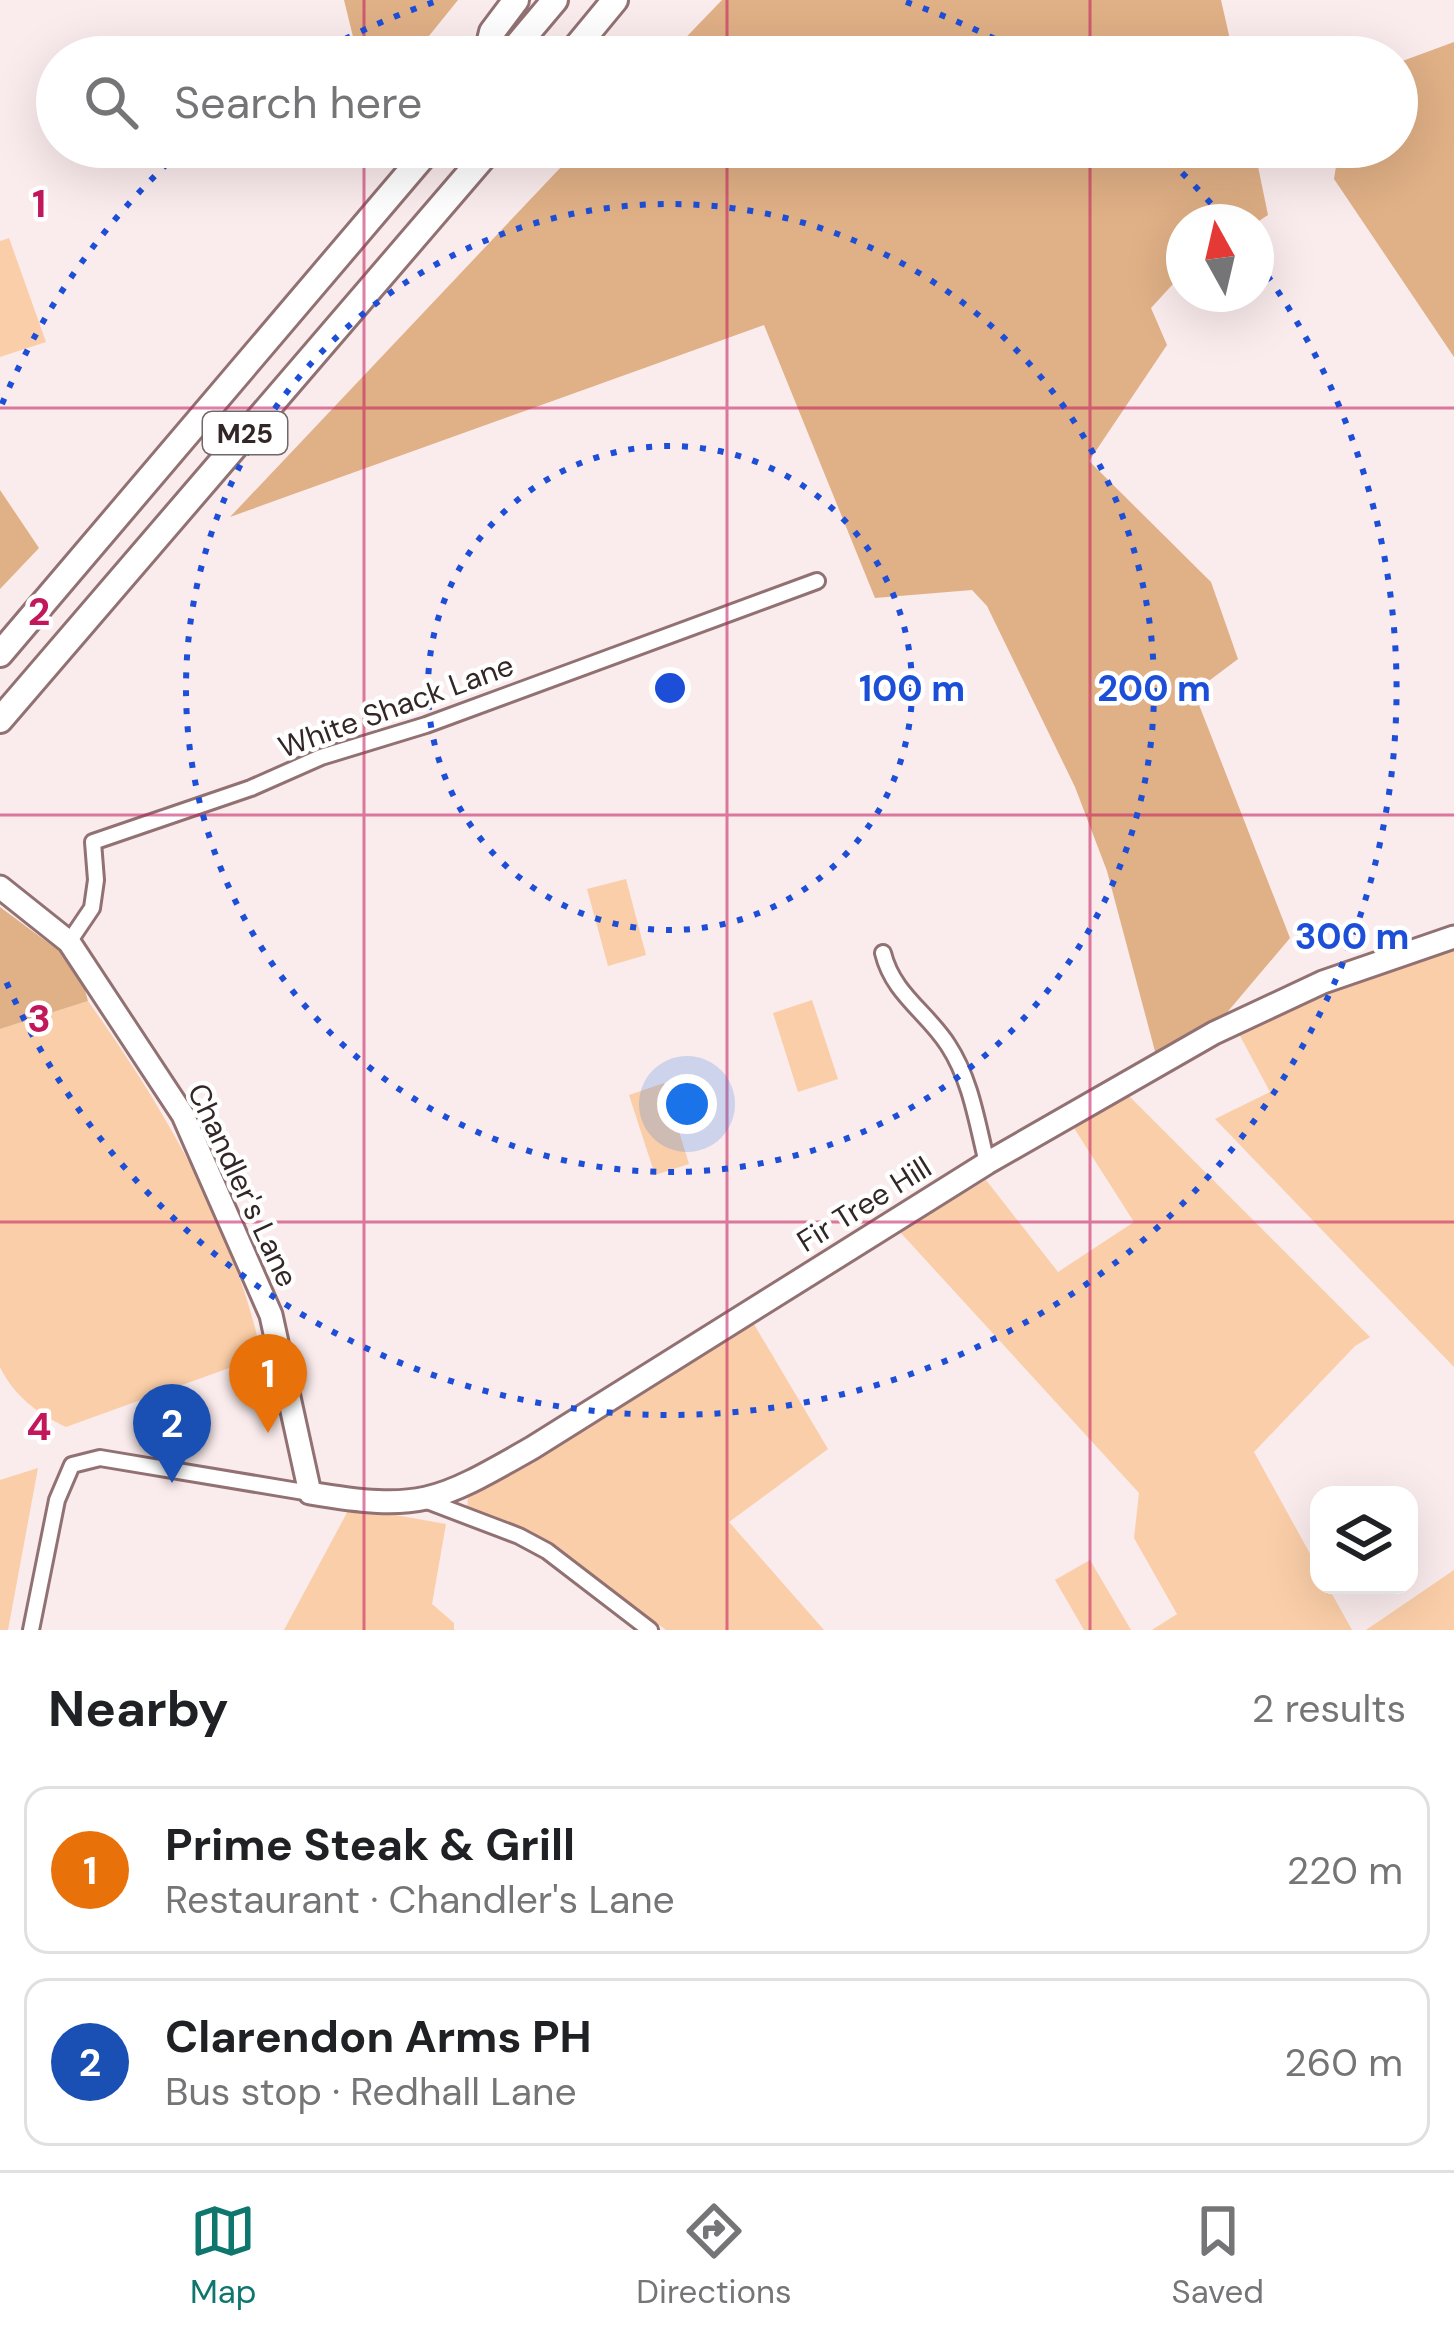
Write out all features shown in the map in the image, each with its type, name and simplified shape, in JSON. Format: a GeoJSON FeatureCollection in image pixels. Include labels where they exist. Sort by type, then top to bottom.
{"type":"FeatureCollection","features":[{"type":"Feature","properties":{"kind":"highway"},"geometry":{"type":"LineString","coordinates":[[491,36],[516,0]]}},
{"type":"Feature","properties":{"kind":"highway"},"geometry":{"type":"LineString","coordinates":[[525,36],[555,0]]}},
{"type":"Feature","properties":{"kind":"highway"},"geometry":{"type":"LineString","coordinates":[[585,36],[615,0]]}},
{"type":"Feature","properties":{"kind":"highway","name":"M25"},"geometry":{"type":"LineString","coordinates":[[0,653],[413,168]]}},
{"type":"Feature","properties":{"kind":"highway","name":"M25"},"geometry":{"type":"LineString","coordinates":[[0,720],[474,168]]}},
{"type":"Feature","properties":{"kind":"street","name":"White Shack Lane"},"geometry":{"type":"LineString","coordinates":[[70,942],[92,908],[93,842],[817,580]]}},
{"type":"Feature","properties":{"kind":"street","name":"Chandler's Lane"},"geometry":{"type":"LineString","coordinates":[[0,887],[70,942],[183,1115],[271,1315],[310,1493]]}},
{"type":"Feature","properties":{"kind":"street","name":"Fir Tree Hill"},"geometry":{"type":"LineString","coordinates":[[310,1493],[389,1504],[427,1501],[455,1491],[532,1448],[987,1163],[1270,1004],[1454,937]]}},
{"type":"Feature","properties":{"kind":"street"},"geometry":{"type":"LineString","coordinates":[[884,953],[899,992],[955,1055],[987,1163]]}},
{"type":"Feature","properties":{"kind":"street"},"geometry":{"type":"LineString","coordinates":[[31,1630],[57,1500],[73,1465],[100,1458],[310,1493]]}},
{"type":"Feature","properties":{"kind":"street"},"geometry":{"type":"LineString","coordinates":[[427,1501],[547,1551],[650,1630]]}},
{"type":"Feature","properties":{"kind":"shaded area"},"geometry":{"type":"Polygon","coordinates":[[[344,0],[458,0],[429,36],[353,36],[344,0]]]}},
{"type":"Feature","properties":{"kind":"shaded area"},"geometry":{"type":"Polygon","coordinates":[[[722,0],[1221,0],[1229,36],[687,36],[722,0]]]}},
{"type":"Feature","properties":{"kind":"shaded area"},"geometry":{"type":"Polygon","coordinates":[[[1454,42],[1454,357],[1334,179],[1336,168],[1418,168],[1418,55],[1454,42]]]}},
{"type":"Feature","properties":{"kind":"shaded area"},"geometry":{"type":"Polygon","coordinates":[[[560,168],[1258,168],[1266,204],[1166,204],[1166,292],[1151,308],[1167,345],[1089,461],[1211,582],[1238,659],[1194,692],[1290,938],[1224,1016],[1156,1055],[1107,871],[1075,787],[987,606],[972,590],[875,598],[764,325],[230,517],[560,168]]]}},
{"type":"Feature","properties":{"kind":"shaded area"},"geometry":{"type":"Polygon","coordinates":[[[9,238],[46,342],[0,357],[0,241],[9,238]]]}},
{"type":"Feature","properties":{"kind":"shaded area"},"geometry":{"type":"Polygon","coordinates":[[[0,490],[39,548],[0,589],[0,490]]]}},
{"type":"Feature","properties":{"kind":"shaded area"},"geometry":{"type":"Polygon","coordinates":[[[626,879],[646,955],[608,966],[587,889],[626,879]]]}},
{"type":"Feature","properties":{"kind":"shaded area"},"geometry":{"type":"Polygon","coordinates":[[[0,907],[78,965],[88,1001],[0,1029],[0,907]]]}},
{"type":"Feature","properties":{"kind":"shaded area"},"geometry":{"type":"Polygon","coordinates":[[[1454,944],[1454,1367],[1215,1119],[1270,1092],[1239,1034],[1304,1001],[1454,944]]]}},
{"type":"Feature","properties":{"kind":"shaded area"},"geometry":{"type":"Polygon","coordinates":[[[812,1000],[838,1079],[798,1092],[773,1013],[812,1000]]]}},
{"type":"Feature","properties":{"kind":"shaded area"},"geometry":{"type":"Polygon","coordinates":[[[88,1001],[144,1084],[193,1170],[233,1260],[262,1356],[66,1427],[27,1403],[0,1367],[0,1029],[88,1001]]]}},
{"type":"Feature","properties":{"kind":"shaded area"},"geometry":{"type":"Polygon","coordinates":[[[664,1083],[689,1164],[655,1175],[629,1095],[664,1083]]]}},
{"type":"Feature","properties":{"kind":"shaded area"},"geometry":{"type":"Polygon","coordinates":[[[1129,1096],[1370,1337],[1355,1346],[1254,1452],[1310,1554],[1310,1594],[1332,1594],[1352,1630],[1152,1630],[1177,1614],[1134,1538],[1139,1493],[900,1232],[986,1180],[1058,1272],[1134,1222],[1074,1128],[1129,1096]]]}},
{"type":"Feature","properties":{"kind":"shaded area"},"geometry":{"type":"Polygon","coordinates":[[[752,1321],[828,1449],[729,1522],[824,1630],[666,1630],[531,1531],[467,1507],[469,1491],[752,1321]]]}},
{"type":"Feature","properties":{"kind":"shaded area"},"geometry":{"type":"Polygon","coordinates":[[[38,1468],[8,1630],[0,1630],[0,1480],[38,1468]]]}},
{"type":"Feature","properties":{"kind":"shaded area"},"geometry":{"type":"Polygon","coordinates":[[[350,1507],[446,1524],[432,1604],[454,1623],[454,1630],[284,1630],[350,1507]]]}},
{"type":"Feature","properties":{"kind":"shaded area"},"geometry":{"type":"Polygon","coordinates":[[[1090,1560],[1131,1630],[1084,1630],[1055,1580],[1090,1560]]]}},
{"type":"Feature","properties":{"kind":"shaded area"},"geometry":{"type":"Polygon","coordinates":[[[1454,1570],[1454,1630],[1366,1630],[1454,1570]]]}},
{"type":"Feature","properties":{"kind":"place","name":"Prime Steak & Grill"},"geometry":{"type":"Point","coordinates":[268,1433]}},
{"type":"Feature","properties":{"kind":"place","name":"Clarendon Arms PH"},"geometry":{"type":"Point","coordinates":[172,1483]}}]}
